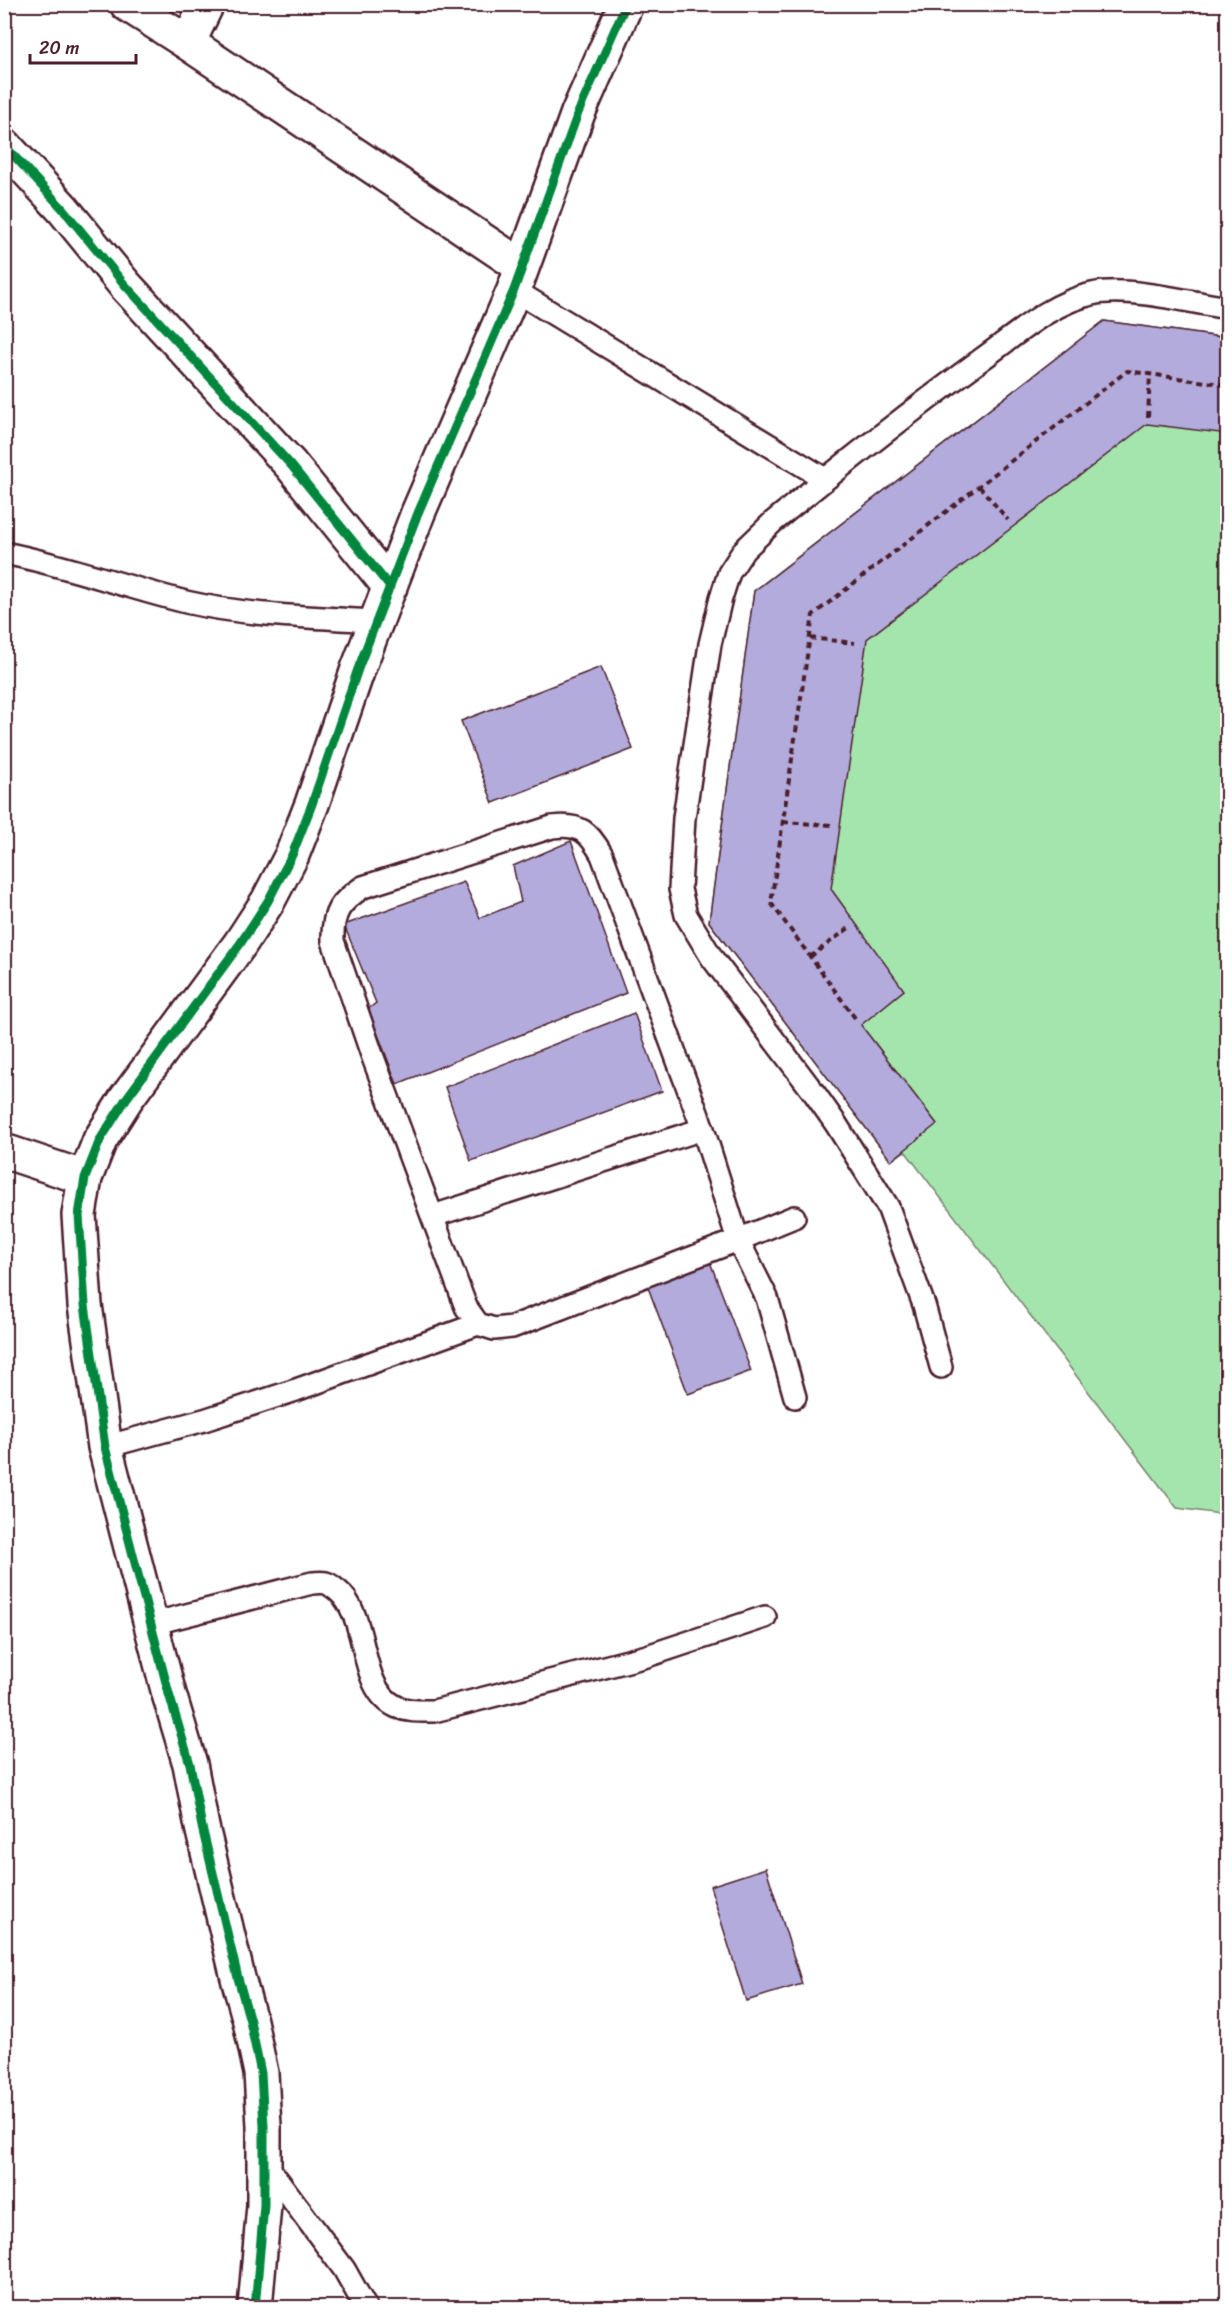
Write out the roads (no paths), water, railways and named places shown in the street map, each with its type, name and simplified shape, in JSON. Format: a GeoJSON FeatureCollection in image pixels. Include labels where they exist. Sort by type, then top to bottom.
{"type":"FeatureCollection","features":[{"type":"Feature","properties":{"kind":"street"},"geometry":{"type":"LineString","coordinates":[[128,4],[188,43],[517,278]]}},
{"type":"Feature","properties":{"kind":"street"},"geometry":{"type":"LineString","coordinates":[[188,43],[207,4]]}},
{"type":"Feature","properties":{"kind":"street"},"geometry":{"type":"LineString","coordinates":[[255,2307],[264,2205],[265,2163],[261,2073],[211,1868],[190,1764],[105,1446],[85,1305],[79,1215],[85,1178],[100,1140],[126,1099],[240,944],[268,902],[292,855],[376,621],[422,504],[517,278],[578,113],[626,4]]}},
{"type":"Feature","properties":{"kind":"street"},"geometry":{"type":"LineString","coordinates":[[4,145],[63,209],[125,285],[291,465],[390,587]]}},
{"type":"Feature","properties":{"kind":"street"},"geometry":{"type":"LineString","coordinates":[[4,1151],[85,1178]]}},
{"type":"Feature","properties":{"kind":"lane"},"geometry":{"type":"LineString","coordinates":[[517,278],[825,479]]}},
{"type":"Feature","properties":{"kind":"lane"},"geometry":{"type":"LineString","coordinates":[[941,1367],[924,1305],[888,1207],[815,1094],[712,958],[686,915],[680,889],[684,818],[710,644],[729,573],[744,550],[773,522],[825,479],[1042,316],[1074,299],[1094,293],[1125,292],[1227,308]]}},
{"type":"Feature","properties":{"kind":"lane"},"geometry":{"type":"LineString","coordinates":[[4,553],[50,562],[187,602],[259,613],[376,621]]}},
{"type":"Feature","properties":{"kind":"lane"},"geometry":{"type":"LineString","coordinates":[[478,1324],[461,1297],[371,1052],[333,941],[333,925],[338,908],[348,896],[363,887],[552,826],[567,824],[581,829],[593,839],[602,855],[703,1129],[738,1240],[767,1298],[795,1397]]}},
{"type":"Feature","properties":{"kind":"lane"},"geometry":{"type":"LineString","coordinates":[[433,1216],[703,1129]]}},
{"type":"Feature","properties":{"kind":"lane"},"geometry":{"type":"LineString","coordinates":[[105,1446],[204,1420],[296,1390],[478,1324],[494,1329],[512,1327],[794,1217]]}},
{"type":"Feature","properties":{"kind":"lane"},"geometry":{"type":"LineString","coordinates":[[151,1624],[312,1582],[328,1583],[342,1594],[352,1609],[373,1679],[382,1697],[397,1707],[412,1711],[434,1711],[646,1656],[765,1617]]}},
{"type":"Feature","properties":{"kind":"lane"},"geometry":{"type":"LineString","coordinates":[[265,2163],[344,2269],[366,2307]]}}]}
